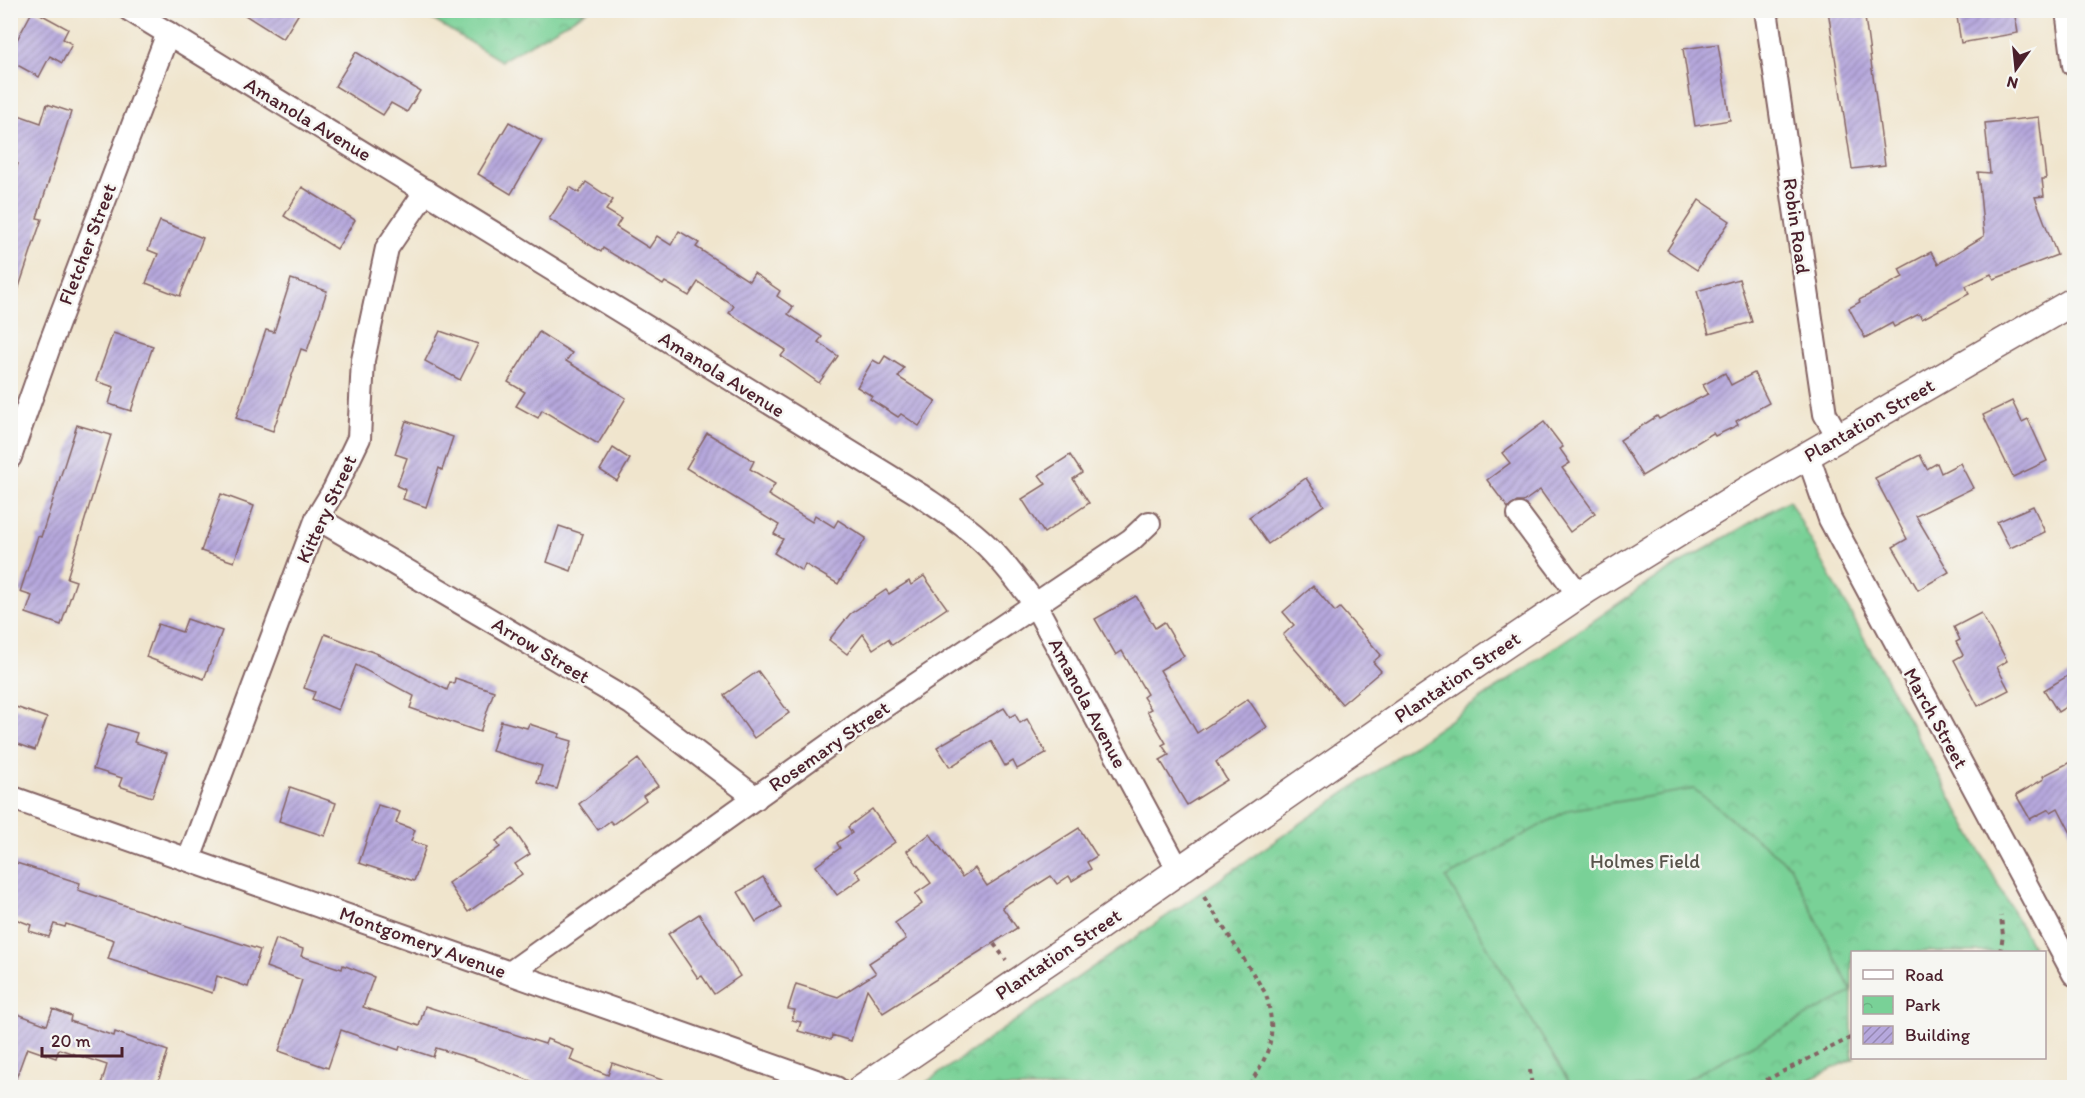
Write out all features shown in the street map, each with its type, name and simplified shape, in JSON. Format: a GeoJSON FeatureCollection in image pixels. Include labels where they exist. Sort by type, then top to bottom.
{"type":"FeatureCollection","features":[{"type":"Feature","properties":{"kind":"street","name":"Amanola Avenue"},"geometry":{"type":"LineString","coordinates":[[130,10],[949,514],[993,552],[1035,605],[1179,871]]}},
{"type":"Feature","properties":{"kind":"street","name":"Robin Road"},"geometry":{"type":"LineString","coordinates":[[1766,10],[1825,414],[1839,438]]}},
{"type":"Feature","properties":{"kind":"street"},"geometry":{"type":"LineString","coordinates":[[2067,10],[2074,65]]}},
{"type":"Feature","properties":{"kind":"street","name":"Fletcher Street"},"geometry":{"type":"LineString","coordinates":[[10,457],[50,344],[168,33]]}},
{"type":"Feature","properties":{"kind":"street","name":"Kittery Street"},"geometry":{"type":"LineString","coordinates":[[189,859],[317,518],[334,490],[359,438],[363,360],[387,248],[426,191]]}},
{"type":"Feature","properties":{"kind":"street","name":"Plantation Street"},"geometry":{"type":"LineString","coordinates":[[862,1088],[1579,595],[1751,488],[2074,302]]}},
{"type":"Feature","properties":{"kind":"street","name":"March Street"},"geometry":{"type":"LineString","coordinates":[[1808,456],[1830,519],[2074,974]]}},
{"type":"Feature","properties":{"kind":"street"},"geometry":{"type":"LineString","coordinates":[[1519,515],[1579,595]]}},
{"type":"Feature","properties":{"kind":"street","name":"Arrow Street"},"geometry":{"type":"LineString","coordinates":[[317,518],[631,703],[756,798]]}},
{"type":"Feature","properties":{"kind":"street","name":"Rosemary Street"},"geometry":{"type":"LineString","coordinates":[[510,973],[874,713],[1131,540],[1149,523]]}},
{"type":"Feature","properties":{"kind":"street","name":"Montgomery Avenue"},"geometry":{"type":"LineString","coordinates":[[10,797],[836,1088]]}},
{"type":"Feature","properties":{"kind":"path"},"geometry":{"type":"LineString","coordinates":[[1204,897],[1266,994],[1270,1011],[1272,1039],[1264,1062],[1247,1088]]}},
{"type":"Feature","properties":{"kind":"path"},"geometry":{"type":"LineString","coordinates":[[2000,951],[2003,936],[2001,916]]}},
{"type":"Feature","properties":{"kind":"path"},"geometry":{"type":"LineString","coordinates":[[994,944],[1006,961]]}},
{"type":"Feature","properties":{"kind":"path"},"geometry":{"type":"LineString","coordinates":[[1750,1088],[1851,1038]]}},
{"type":"Feature","properties":{"kind":"path"},"geometry":{"type":"LineString","coordinates":[[1530,1071],[1532,1088]]}},
{"type":"Feature","properties":{"kind":"path"},"geometry":{"type":"LineString","coordinates":[[963,1088],[969,1084],[984,1084],[992,1088]]}},
{"type":"Feature","properties":{"kind":"green space"},"geometry":{"type":"Polygon","coordinates":[[[418,11],[587,11],[501,61],[418,11]]]}},
{"type":"Feature","properties":{"kind":"green space","name":"Holmes Field"},"geometry":{"type":"Polygon","coordinates":[[[1789,500],[2034,951],[1851,951],[1851,1059],[1853,1059],[1794,1087],[918,1088],[1654,579],[1789,500]]]}},
{"type":"Feature","properties":{"kind":"green space"},"geometry":{"type":"Polygon","coordinates":[[[1694,789],[1790,866],[1851,993],[1672,1087],[1572,1087],[1446,878],[1568,810],[1694,789]]]}},
{"type":"Feature","properties":{"kind":"building"},"geometry":{"type":"Polygon","coordinates":[[[33,10],[68,29],[63,39],[72,44],[62,63],[50,56],[39,77],[10,61],[10,53],[33,10]]]}},
{"type":"Feature","properties":{"kind":"building"},"geometry":{"type":"Polygon","coordinates":[[[237,10],[301,10],[283,39],[237,10]]]}},
{"type":"Feature","properties":{"kind":"building"},"geometry":{"type":"Polygon","coordinates":[[[1828,10],[1864,10],[1885,165],[1852,169],[1828,10]]]}},
{"type":"Feature","properties":{"kind":"building"},"geometry":{"type":"Polygon","coordinates":[[[1956,10],[2014,10],[2018,33],[1961,43],[1956,10]]]}},
{"type":"Feature","properties":{"kind":"building"},"geometry":{"type":"Polygon","coordinates":[[[1718,44],[1730,120],[1695,126],[1683,49],[1718,44]]]}},
{"type":"Feature","properties":{"kind":"building"},"geometry":{"type":"Polygon","coordinates":[[[356,52],[420,91],[407,112],[391,103],[383,115],[335,86],[356,52]]]}},
{"type":"Feature","properties":{"kind":"building"},"geometry":{"type":"Polygon","coordinates":[[[47,104],[71,112],[37,218],[42,219],[14,302],[10,301],[10,186],[18,164],[10,163],[10,112],[41,123],[47,104]]]}},
{"type":"Feature","properties":{"kind":"building"},"geometry":{"type":"Polygon","coordinates":[[[2039,117],[2046,179],[2042,179],[2044,196],[2035,197],[2057,255],[1994,279],[1991,274],[1966,286],[1969,294],[1922,319],[1919,314],[1894,327],[1892,323],[1865,338],[1849,308],[1860,302],[1859,300],[1903,277],[1899,269],[1931,252],[1938,264],[1984,236],[1978,172],[1990,173],[1985,123],[2039,117]]]}},
{"type":"Feature","properties":{"kind":"building"},"geometry":{"type":"Polygon","coordinates":[[[509,122],[542,141],[511,194],[478,174],[509,122]]]}},
{"type":"Feature","properties":{"kind":"building"},"geometry":{"type":"Polygon","coordinates":[[[586,182],[613,200],[606,210],[621,219],[616,227],[649,248],[657,236],[671,245],[679,231],[699,243],[696,247],[749,281],[754,273],[780,291],[777,296],[793,307],[788,314],[822,337],[818,342],[838,356],[819,383],[781,356],[786,350],[729,313],[734,306],[698,282],[689,296],[665,282],[663,285],[603,248],[601,252],[549,219],[570,187],[579,193],[586,182]]]}},
{"type":"Feature","properties":{"kind":"building"},"geometry":{"type":"Polygon","coordinates":[[[302,187],[355,220],[337,249],[284,216],[302,187]]]}},
{"type":"Feature","properties":{"kind":"building"},"geometry":{"type":"Polygon","coordinates":[[[1699,200],[1730,221],[1697,270],[1667,250],[1699,200]]]}},
{"type":"Feature","properties":{"kind":"building"},"geometry":{"type":"Polygon","coordinates":[[[160,221],[203,238],[180,296],[146,283],[158,254],[148,250],[160,221]]]}},
{"type":"Feature","properties":{"kind":"building"},"geometry":{"type":"Polygon","coordinates":[[[291,279],[327,291],[307,351],[301,349],[273,431],[236,418],[266,330],[274,332],[291,279]]]}},
{"type":"Feature","properties":{"kind":"building"},"geometry":{"type":"Polygon","coordinates":[[[1739,279],[1752,322],[1709,334],[1697,291],[1739,279]]]}},
{"type":"Feature","properties":{"kind":"building"},"geometry":{"type":"Polygon","coordinates":[[[440,331],[478,344],[460,380],[425,361],[440,331]]]}},
{"type":"Feature","properties":{"kind":"building"},"geometry":{"type":"Polygon","coordinates":[[[539,332],[572,353],[566,361],[626,398],[598,444],[542,410],[538,418],[516,406],[525,392],[508,382],[539,332]]]}},
{"type":"Feature","properties":{"kind":"building"},"geometry":{"type":"Polygon","coordinates":[[[113,333],[153,346],[131,411],[109,404],[114,387],[96,381],[113,333]]]}},
{"type":"Feature","properties":{"kind":"building"},"geometry":{"type":"Polygon","coordinates":[[[885,356],[904,368],[898,377],[936,401],[919,426],[901,414],[898,417],[870,399],[872,396],[857,387],[873,360],[880,364],[885,356]]]}},
{"type":"Feature","properties":{"kind":"building"},"geometry":{"type":"Polygon","coordinates":[[[1725,373],[1731,385],[1754,373],[1769,403],[1736,421],[1738,425],[1715,436],[1713,433],[1642,476],[1620,440],[1657,416],[1659,419],[1708,394],[1703,385],[1725,373]]]}},
{"type":"Feature","properties":{"kind":"building"},"geometry":{"type":"Polygon","coordinates":[[[2012,401],[2022,422],[2028,419],[2047,461],[2013,477],[1983,415],[2012,401]]]}},
{"type":"Feature","properties":{"kind":"building"},"geometry":{"type":"Polygon","coordinates":[[[406,421],[453,437],[442,470],[439,468],[426,507],[403,499],[406,490],[397,486],[407,458],[395,454],[406,421]]]}},
{"type":"Feature","properties":{"kind":"building"},"geometry":{"type":"Polygon","coordinates":[[[1544,422],[1563,447],[1560,449],[1570,463],[1562,468],[1595,513],[1570,532],[1540,490],[1523,502],[1517,502],[1508,508],[1487,480],[1510,463],[1502,453],[1544,422]]]}},
{"type":"Feature","properties":{"kind":"building"},"geometry":{"type":"Polygon","coordinates":[[[77,425],[111,435],[67,578],[76,581],[61,625],[26,613],[32,596],[20,592],[38,536],[41,537],[77,425]]]}},
{"type":"Feature","properties":{"kind":"building"},"geometry":{"type":"Polygon","coordinates":[[[707,433],[754,461],[750,469],[775,484],[768,495],[812,522],[815,515],[834,527],[838,520],[866,538],[838,584],[805,564],[802,571],[774,553],[783,539],[774,534],[779,525],[686,468],[707,433]]]}},
{"type":"Feature","properties":{"kind":"building"},"geometry":{"type":"Polygon","coordinates":[[[613,448],[630,459],[617,481],[600,470],[613,448]]]}},
{"type":"Feature","properties":{"kind":"building"},"geometry":{"type":"Polygon","coordinates":[[[1070,455],[1082,473],[1073,479],[1089,503],[1044,533],[1022,499],[1046,484],[1039,475],[1070,455]]]}},
{"type":"Feature","properties":{"kind":"building"},"geometry":{"type":"Polygon","coordinates":[[[1920,455],[1927,469],[1937,463],[1941,473],[1960,463],[1973,488],[1916,516],[1949,572],[1918,590],[1893,547],[1907,539],[1875,478],[1920,455]]]}},
{"type":"Feature","properties":{"kind":"building"},"geometry":{"type":"Polygon","coordinates":[[[1306,478],[1324,505],[1268,544],[1249,517],[1306,478]]]}},
{"type":"Feature","properties":{"kind":"building"},"geometry":{"type":"Polygon","coordinates":[[[221,494],[254,506],[234,562],[201,551],[221,494]]]}},
{"type":"Feature","properties":{"kind":"building"},"geometry":{"type":"Polygon","coordinates":[[[2033,506],[2045,532],[2010,548],[1997,522],[2033,506]]]}},
{"type":"Feature","properties":{"kind":"building"},"geometry":{"type":"Polygon","coordinates":[[[559,526],[583,534],[571,571],[547,562],[559,526]]]}},
{"type":"Feature","properties":{"kind":"building"},"geometry":{"type":"Polygon","coordinates":[[[924,576],[947,608],[892,645],[888,639],[873,649],[863,634],[847,654],[829,640],[850,614],[886,590],[889,594],[909,581],[911,585],[924,576]]]}},
{"type":"Feature","properties":{"kind":"building"},"geometry":{"type":"Polygon","coordinates":[[[1313,586],[1335,612],[1340,608],[1381,655],[1373,662],[1381,671],[1342,704],[1283,635],[1294,625],[1283,612],[1313,586]]]}},
{"type":"Feature","properties":{"kind":"building"},"geometry":{"type":"Polygon","coordinates":[[[1136,596],[1155,628],[1164,622],[1184,656],[1160,670],[1197,733],[1248,699],[1267,727],[1216,762],[1227,780],[1187,805],[1160,760],[1169,755],[1162,745],[1166,743],[1147,711],[1151,709],[1143,697],[1147,694],[1122,651],[1116,655],[1095,619],[1136,596]]]}},
{"type":"Feature","properties":{"kind":"building"},"geometry":{"type":"Polygon","coordinates":[[[1981,613],[2007,661],[1997,667],[2009,690],[1978,706],[1954,660],[1963,655],[1956,642],[1960,640],[1954,627],[1981,613]]]}},
{"type":"Feature","properties":{"kind":"building"},"geometry":{"type":"Polygon","coordinates":[[[187,619],[222,631],[204,679],[146,657],[158,624],[182,632],[187,619]]]}},
{"type":"Feature","properties":{"kind":"building"},"geometry":{"type":"Polygon","coordinates":[[[325,634],[378,654],[447,690],[450,682],[454,684],[455,678],[494,691],[480,732],[410,708],[414,696],[356,665],[338,710],[312,699],[315,692],[304,688],[325,634]]]}},
{"type":"Feature","properties":{"kind":"building"},"geometry":{"type":"Polygon","coordinates":[[[758,671],[789,713],[754,738],[724,695],[758,671]]]}},
{"type":"Feature","properties":{"kind":"building"},"geometry":{"type":"Polygon","coordinates":[[[2074,672],[2074,702],[2058,712],[2044,690],[2074,672]]]}},
{"type":"Feature","properties":{"kind":"building"},"geometry":{"type":"Polygon","coordinates":[[[10,705],[47,718],[35,750],[10,741],[10,705]]]}},
{"type":"Feature","properties":{"kind":"building"},"geometry":{"type":"Polygon","coordinates":[[[1004,708],[1010,717],[1015,714],[1020,723],[1027,719],[1046,753],[1017,769],[1013,761],[1005,766],[991,741],[950,767],[937,747],[1004,708]]]}},
{"type":"Feature","properties":{"kind":"building"},"geometry":{"type":"Polygon","coordinates":[[[501,721],[527,728],[529,724],[560,734],[558,737],[572,741],[557,789],[537,783],[542,766],[492,751],[501,721]]]}},
{"type":"Feature","properties":{"kind":"building"},"geometry":{"type":"Polygon","coordinates":[[[108,724],[137,733],[134,742],[167,753],[152,797],[119,786],[122,778],[93,769],[108,724]]]}},
{"type":"Feature","properties":{"kind":"building"},"geometry":{"type":"Polygon","coordinates":[[[638,759],[658,786],[643,796],[646,800],[613,824],[610,821],[598,830],[579,804],[638,759]]]}},
{"type":"Feature","properties":{"kind":"building"},"geometry":{"type":"Polygon","coordinates":[[[2074,760],[2074,839],[2058,808],[2051,812],[2049,809],[2030,819],[2016,795],[2044,779],[2043,776],[2074,760]]]}},
{"type":"Feature","properties":{"kind":"building"},"geometry":{"type":"Polygon","coordinates":[[[290,787],[336,803],[325,836],[279,821],[290,787]]]}},
{"type":"Feature","properties":{"kind":"building"},"geometry":{"type":"Polygon","coordinates":[[[378,805],[400,812],[396,823],[415,830],[411,841],[426,846],[414,881],[359,863],[378,805]]]}},
{"type":"Feature","properties":{"kind":"building"},"geometry":{"type":"Polygon","coordinates":[[[872,809],[895,842],[855,870],[861,878],[837,895],[816,866],[840,848],[837,843],[852,833],[848,827],[872,809]]]}},
{"type":"Feature","properties":{"kind":"building"},"geometry":{"type":"Polygon","coordinates":[[[1079,828],[1097,856],[1087,862],[1091,869],[1072,881],[1069,876],[1057,884],[1051,876],[1002,907],[1017,928],[883,1013],[867,989],[851,1041],[832,1035],[831,1040],[798,1031],[801,1022],[792,1020],[795,1010],[788,1009],[796,984],[838,997],[876,973],[869,963],[906,939],[895,923],[922,904],[915,894],[931,883],[907,851],[930,834],[962,877],[975,868],[987,886],[1079,828]]]}},
{"type":"Feature","properties":{"kind":"building"},"geometry":{"type":"Polygon","coordinates":[[[513,829],[530,854],[515,864],[522,874],[468,912],[448,883],[500,847],[496,841],[513,829]]]}},
{"type":"Feature","properties":{"kind":"building"},"geometry":{"type":"Polygon","coordinates":[[[10,861],[80,883],[78,890],[260,950],[248,987],[217,976],[212,993],[108,959],[114,940],[66,924],[65,927],[54,924],[49,937],[29,931],[31,925],[10,917],[10,861]]]}},
{"type":"Feature","properties":{"kind":"building"},"geometry":{"type":"Polygon","coordinates":[[[763,877],[781,907],[756,922],[738,892],[763,877]]]}},
{"type":"Feature","properties":{"kind":"building"},"geometry":{"type":"Polygon","coordinates":[[[699,914],[740,976],[714,994],[702,976],[698,978],[668,934],[699,914]]]}},
{"type":"Feature","properties":{"kind":"building"},"geometry":{"type":"Polygon","coordinates":[[[276,939],[303,949],[301,956],[342,969],[343,965],[374,977],[363,1007],[419,1026],[425,1006],[545,1044],[547,1039],[574,1050],[570,1060],[608,1075],[612,1063],[674,1084],[674,1088],[549,1088],[473,1059],[436,1048],[433,1057],[400,1046],[399,1050],[341,1030],[328,1068],[279,1051],[302,980],[266,967],[276,939]]]}},
{"type":"Feature","properties":{"kind":"building"},"geometry":{"type":"Polygon","coordinates":[[[53,1009],[71,1016],[70,1021],[114,1036],[115,1032],[168,1051],[156,1088],[100,1088],[107,1065],[59,1049],[56,1058],[27,1048],[13,1086],[10,1086],[10,1011],[47,1025],[53,1009]]]}}]}
